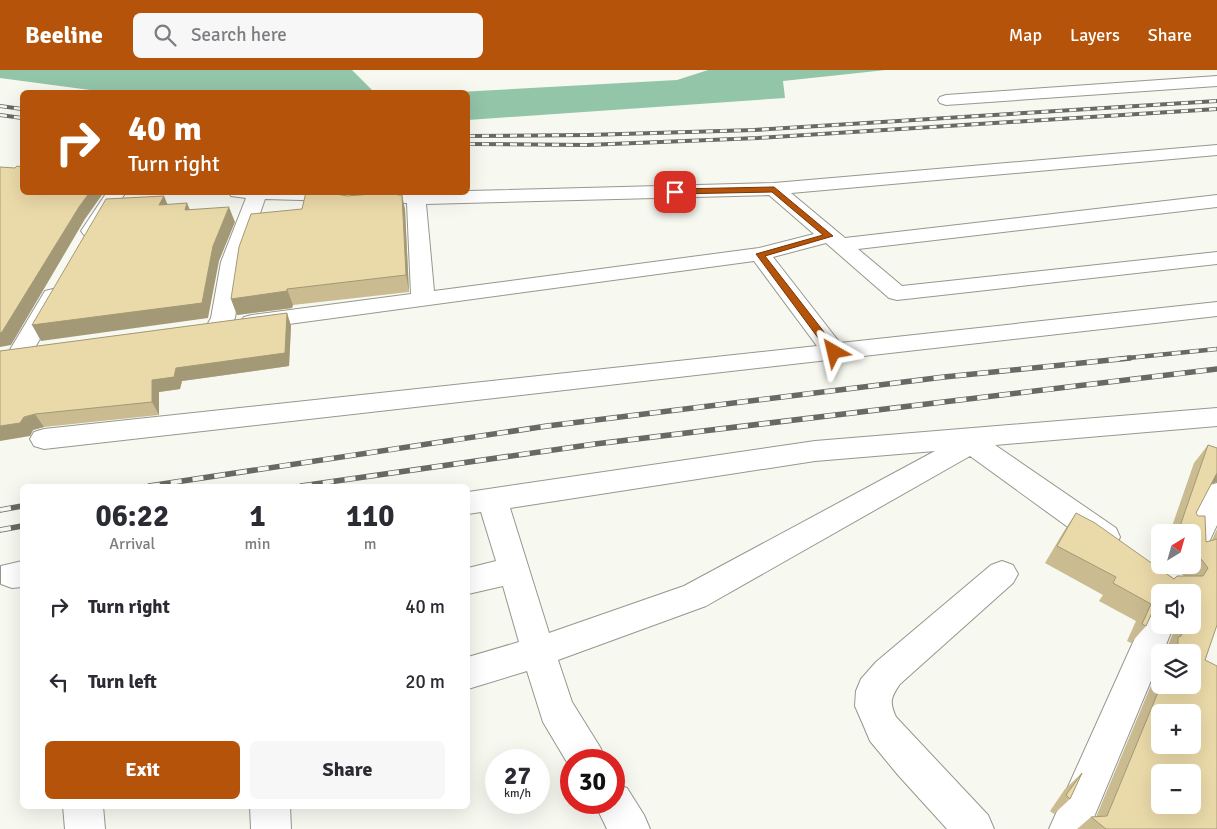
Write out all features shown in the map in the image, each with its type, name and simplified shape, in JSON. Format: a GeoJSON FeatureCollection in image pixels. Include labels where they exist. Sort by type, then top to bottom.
{"type":"FeatureCollection","features":[{"type":"Feature","properties":{"kind":"street"},"geometry":{"type":"LineString","coordinates":[[946,100],[1217,81]]}},
{"type":"Feature","properties":{"kind":"street"},"geometry":{"type":"LineString","coordinates":[[315,195],[416,198],[774,189],[1217,150]]}},
{"type":"Feature","properties":{"kind":"street"},"geometry":{"type":"LineString","coordinates":[[774,189],[896,293],[1217,258]]}},
{"type":"Feature","properties":{"kind":"street"},"geometry":{"type":"LineString","coordinates":[[82,245],[115,195]]}},
{"type":"Feature","properties":{"kind":"street"},"geometry":{"type":"LineString","coordinates":[[247,195],[232,262],[223,318],[208,328],[760,254],[835,241],[1217,201]]}},
{"type":"Feature","properties":{"kind":"street"},"geometry":{"type":"LineString","coordinates":[[416,198],[423,300]]}},
{"type":"Feature","properties":{"kind":"street"},"geometry":{"type":"LineString","coordinates":[[760,254],[834,352]]}},
{"type":"Feature","properties":{"kind":"street"},"geometry":{"type":"LineString","coordinates":[[10,355],[63,278]]}},
{"type":"Feature","properties":{"kind":"street"},"geometry":{"type":"LineString","coordinates":[[44,439],[1217,310]]}},
{"type":"Feature","properties":{"kind":"street"},"geometry":{"type":"LineString","coordinates":[[10,355],[50,349]]}},
{"type":"Feature","properties":{"kind":"street"},"geometry":{"type":"LineString","coordinates":[[580,749],[556,710],[514,570],[480,500],[815,451],[978,439],[1217,417]]}},
{"type":"Feature","properties":{"kind":"street"},"geometry":{"type":"LineString","coordinates":[[978,439],[1126,552]]}},
{"type":"Feature","properties":{"kind":"street"},"geometry":{"type":"LineString","coordinates":[[470,672],[538,652],[695,596],[978,439]]}},
{"type":"Feature","properties":{"kind":"street"},"geometry":{"type":"LineString","coordinates":[[1201,527],[1217,494]]}},
{"type":"Feature","properties":{"kind":"street"},"geometry":{"type":"LineString","coordinates":[[470,581],[514,570]]}},
{"type":"Feature","properties":{"kind":"street"},"geometry":{"type":"LineString","coordinates":[[974,829],[911,762],[883,729],[873,706],[874,692],[888,673],[1002,574]]}},
{"type":"Feature","properties":{"kind":"street"},"geometry":{"type":"LineString","coordinates":[[1069,829],[1154,634]]}},
{"type":"Feature","properties":{"kind":"street"},"geometry":{"type":"LineString","coordinates":[[83,809],[85,829]]}},
{"type":"Feature","properties":{"kind":"street"},"geometry":{"type":"LineString","coordinates":[[270,809],[271,829]]}},
{"type":"Feature","properties":{"kind":"street"},"geometry":{"type":"LineString","coordinates":[[621,814],[630,829]]}},
{"type":"Feature","properties":{"kind":"shaded area"},"geometry":{"type":"Polygon","coordinates":[[[0,70],[352,70],[372,90],[90,90],[0,78],[0,70]]]}},
{"type":"Feature","properties":{"kind":"shaded area"},"geometry":{"type":"Polygon","coordinates":[[[708,70],[886,70],[783,81],[785,98],[470,120],[470,91],[677,80],[708,70]]]}},
{"type":"Feature","properties":{"kind":"building"},"geometry":{"type":"Polygon","coordinates":[[[0,167],[20,167],[20,195],[88,195],[0,333],[0,167]]]}},
{"type":"Feature","properties":{"kind":"building"},"geometry":{"type":"Polygon","coordinates":[[[305,195],[402,195],[406,275],[287,289],[287,291],[231,299],[239,247],[251,214],[302,209],[305,195]]]}},
{"type":"Feature","properties":{"kind":"building"},"geometry":{"type":"Polygon","coordinates":[[[164,196],[159,205],[187,203],[185,210],[229,207],[213,246],[202,303],[32,325],[106,199],[164,196]]]}},
{"type":"Feature","properties":{"kind":"building"},"geometry":{"type":"Polygon","coordinates":[[[287,313],[285,353],[176,368],[174,377],[152,380],[152,402],[35,414],[24,417],[20,423],[0,426],[0,351],[287,313]]]}},
{"type":"Feature","properties":{"kind":"building"},"geometry":{"type":"Polygon","coordinates":[[[1208,445],[1217,448],[1217,473],[1196,513],[1198,516],[1205,516],[1206,542],[1217,539],[1217,625],[1205,660],[1217,666],[1217,829],[1106,829],[1091,817],[1107,816],[1151,709],[1151,754],[1201,754],[1201,704],[1153,704],[1157,694],[1201,694],[1201,644],[1178,644],[1178,637],[1182,634],[1201,634],[1201,584],[1151,584],[1151,604],[1113,583],[1116,577],[1057,546],[1076,513],[1095,523],[1151,563],[1151,574],[1167,574],[1174,579],[1177,576],[1203,576],[1208,568],[1202,560],[1201,524],[1181,524],[1208,445]]]}},
{"type":"Feature","properties":{"kind":"building"},"geometry":{"type":"Polygon","coordinates":[[[1151,604],[1151,615],[1146,626],[1142,624],[1151,604]]]}},
{"type":"Feature","properties":{"kind":"building"},"geometry":{"type":"Polygon","coordinates":[[[1082,773],[1070,799],[1066,795],[1082,773]]]}},
{"type":"Feature","properties":{"kind":"railway"},"geometry":{"type":"LineString","coordinates":[[470,136],[588,135],[754,130],[1217,101]]}},
{"type":"Feature","properties":{"kind":"railway"},"geometry":{"type":"LineString","coordinates":[[0,106],[20,109]]}},
{"type":"Feature","properties":{"kind":"railway"},"geometry":{"type":"LineString","coordinates":[[470,144],[587,145],[758,138],[1217,109]]}},
{"type":"Feature","properties":{"kind":"railway"},"geometry":{"type":"LineString","coordinates":[[0,115],[20,118]]}},
{"type":"Feature","properties":{"kind":"railway"},"geometry":{"type":"LineString","coordinates":[[1118,359],[1217,349]]}},
{"type":"Feature","properties":{"kind":"railway"},"geometry":{"type":"LineString","coordinates":[[162,484],[547,426],[944,377],[1130,358]]}},
{"type":"Feature","properties":{"kind":"railway"},"geometry":{"type":"LineString","coordinates":[[315,484],[595,444],[1217,369]]}},
{"type":"Feature","properties":{"kind":"railway"},"geometry":{"type":"LineString","coordinates":[[0,510],[20,506]]}},
{"type":"Feature","properties":{"kind":"railway"},"geometry":{"type":"LineString","coordinates":[[0,530],[20,526]]}},
{"type":"Feature","properties":{"kind":"route"},"geometry":{"type":"LineString","coordinates":[[675,192],[774,189],[829,236],[760,254],[834,352]]}}]}
